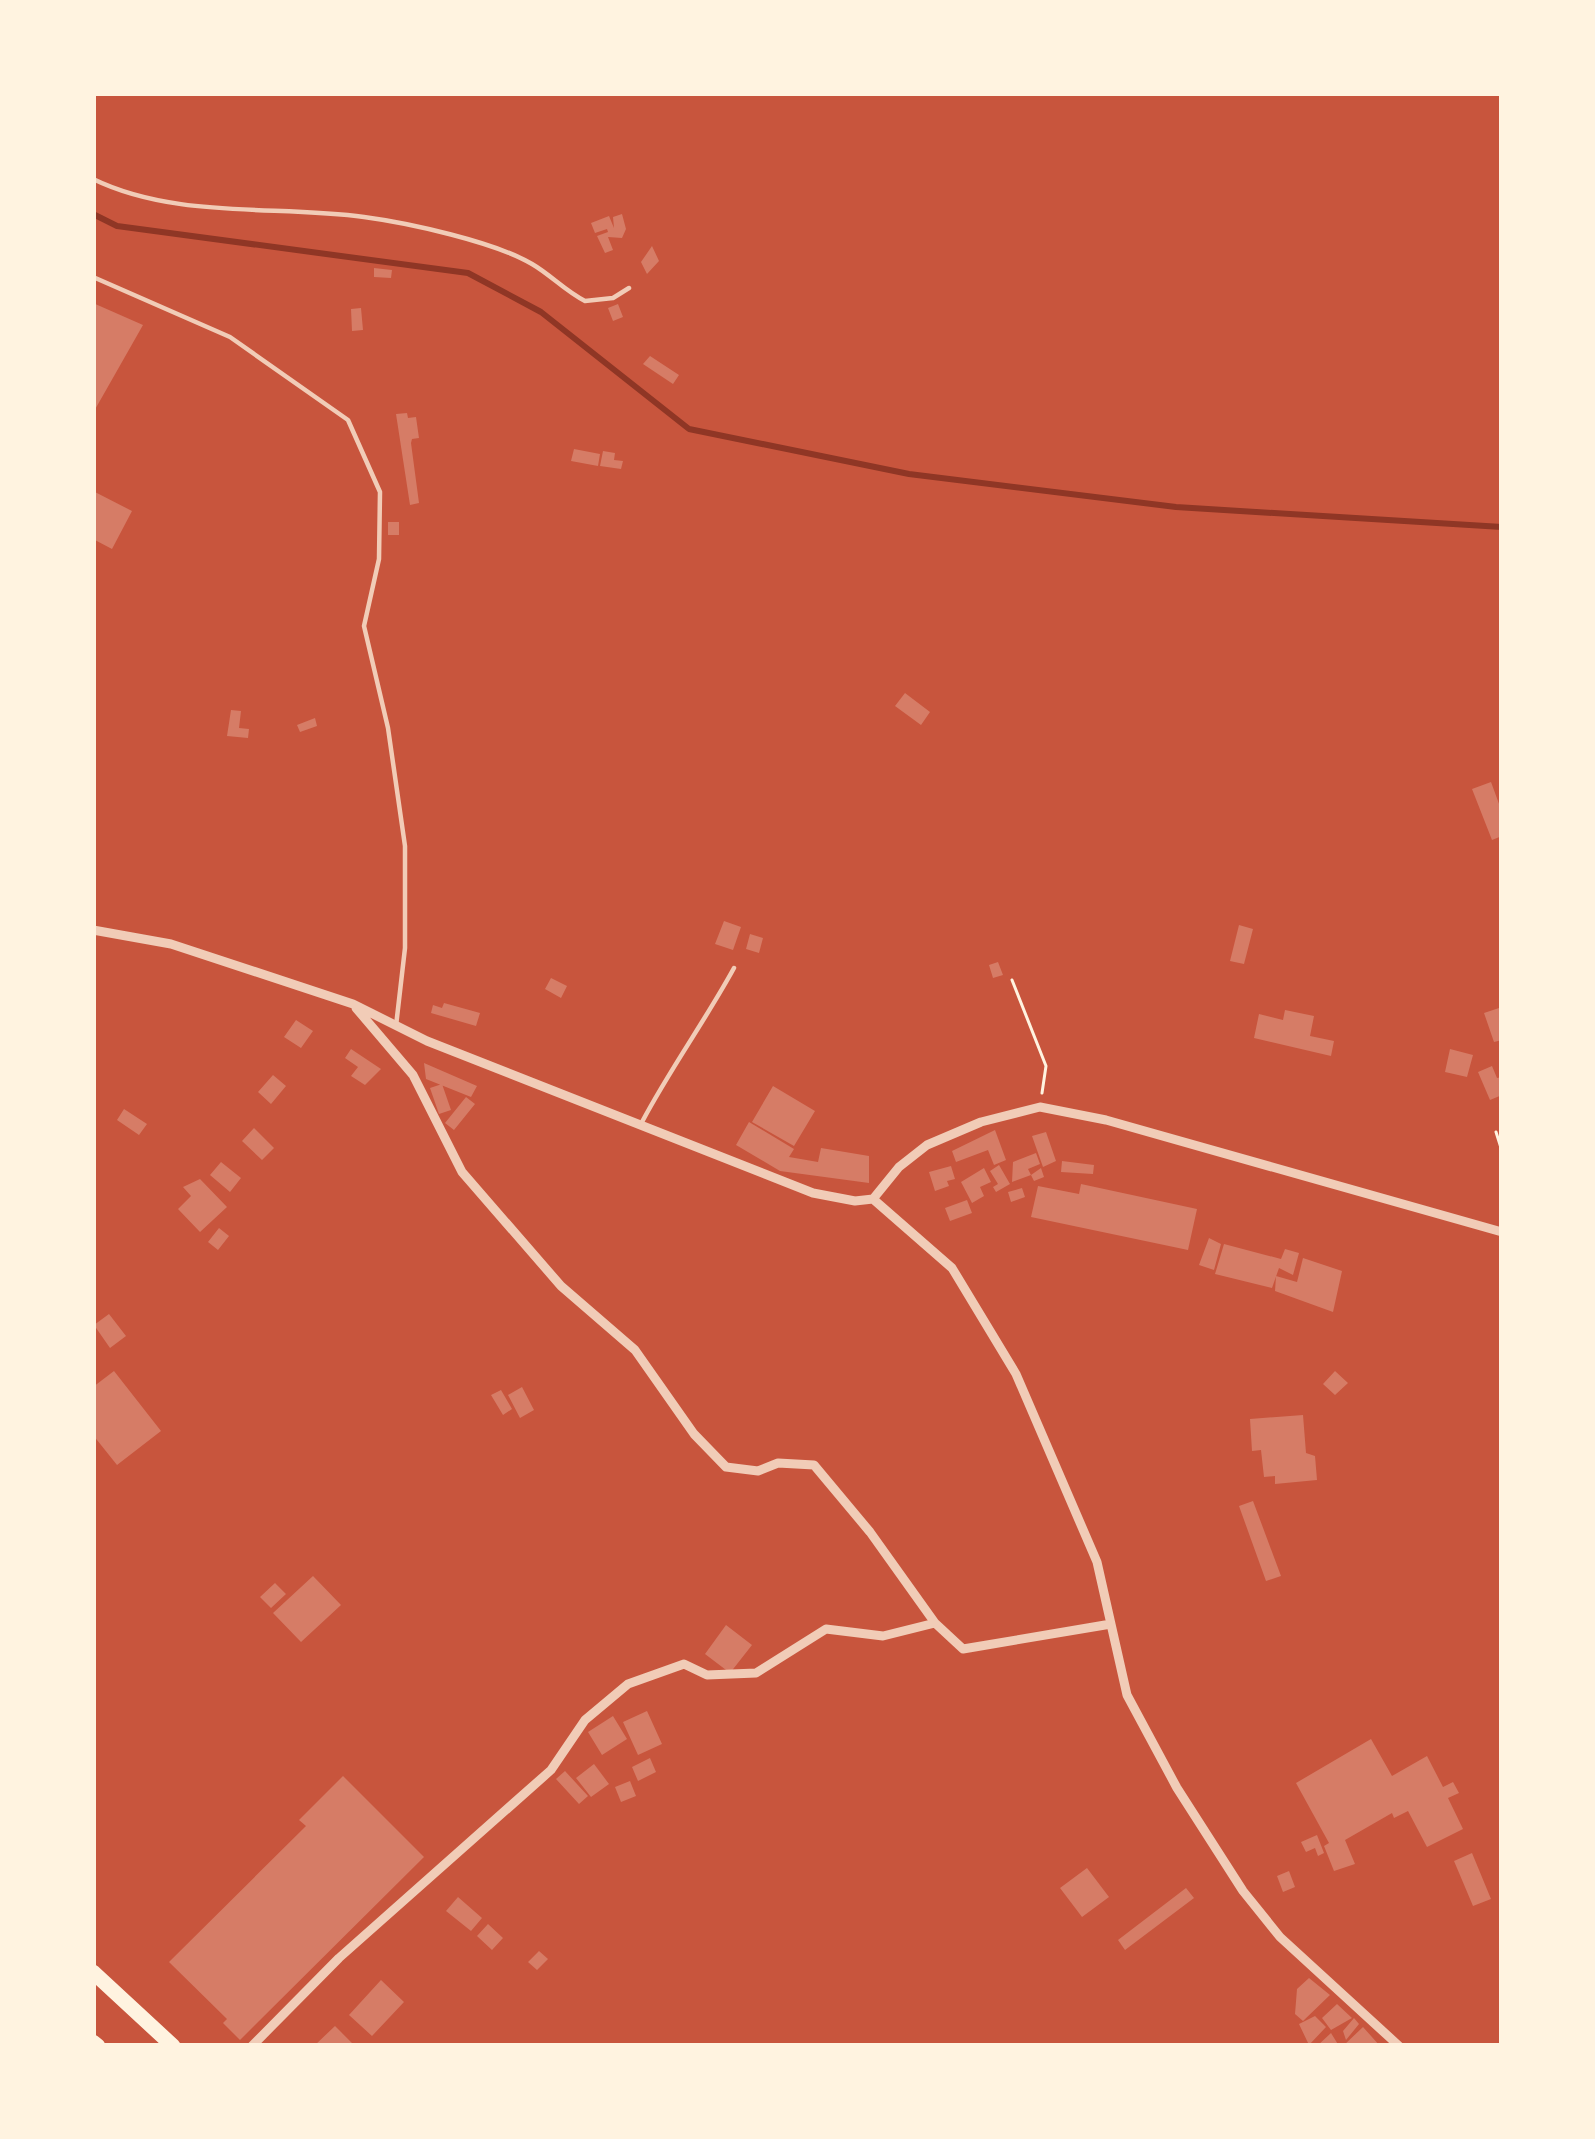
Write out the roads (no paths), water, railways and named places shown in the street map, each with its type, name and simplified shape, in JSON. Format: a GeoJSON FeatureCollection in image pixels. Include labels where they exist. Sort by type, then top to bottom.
{"type":"FeatureCollection","features":[{"type":"Feature","properties":{"kind":"main road"},"geometry":{"type":"LineString","coordinates":[[93,1972],[173,2046]]}},
{"type":"Feature","properties":{"kind":"street"},"geometry":{"type":"LineString","coordinates":[[93,930],[171,944],[352,1004],[396,1026],[813,1193],[855,1201],[873,1199],[899,1167],[927,1144],[980,1122],[1040,1107],[1128,1126],[1502,1232]]}},
{"type":"Feature","properties":{"kind":"street"},"geometry":{"type":"LineString","coordinates":[[352,1004],[413,1076],[463,1172],[561,1286],[635,1350],[694,1434],[726,1467],[758,1471],[778,1463],[814,1466],[870,1532],[935,1623],[963,1649],[1111,1624]]}},
{"type":"Feature","properties":{"kind":"street"},"geometry":{"type":"LineString","coordinates":[[873,1199],[952,1268],[1016,1374],[1097,1562],[1127,1695],[1177,1788],[1243,1891],[1280,1937],[1400,2046]]}},
{"type":"Feature","properties":{"kind":"street"},"geometry":{"type":"LineString","coordinates":[[253,2046],[339,1958],[551,1770],[585,1720],[628,1684],[684,1664],[707,1676],[756,1672],[826,1629],[883,1636],[935,1623]]}},
{"type":"Feature","properties":{"kind":"lane"},"geometry":{"type":"LineString","coordinates":[[93,179],[155,201],[367,218],[478,243],[531,263],[585,301],[613,298],[629,288]]}},
{"type":"Feature","properties":{"kind":"lane"},"geometry":{"type":"LineString","coordinates":[[93,277],[230,337],[348,420],[380,492],[379,560],[364,626],[388,728],[405,846],[405,948],[396,1026]]}},
{"type":"Feature","properties":{"kind":"lane"},"geometry":{"type":"LineString","coordinates":[[640,1125],[734,968]]}},
{"type":"Feature","properties":{"kind":"waterway"},"geometry":{"type":"LineString","coordinates":[[93,214],[117,226],[468,273],[541,312],[689,429],[909,474],[1176,507],[1502,527]]}}]}
